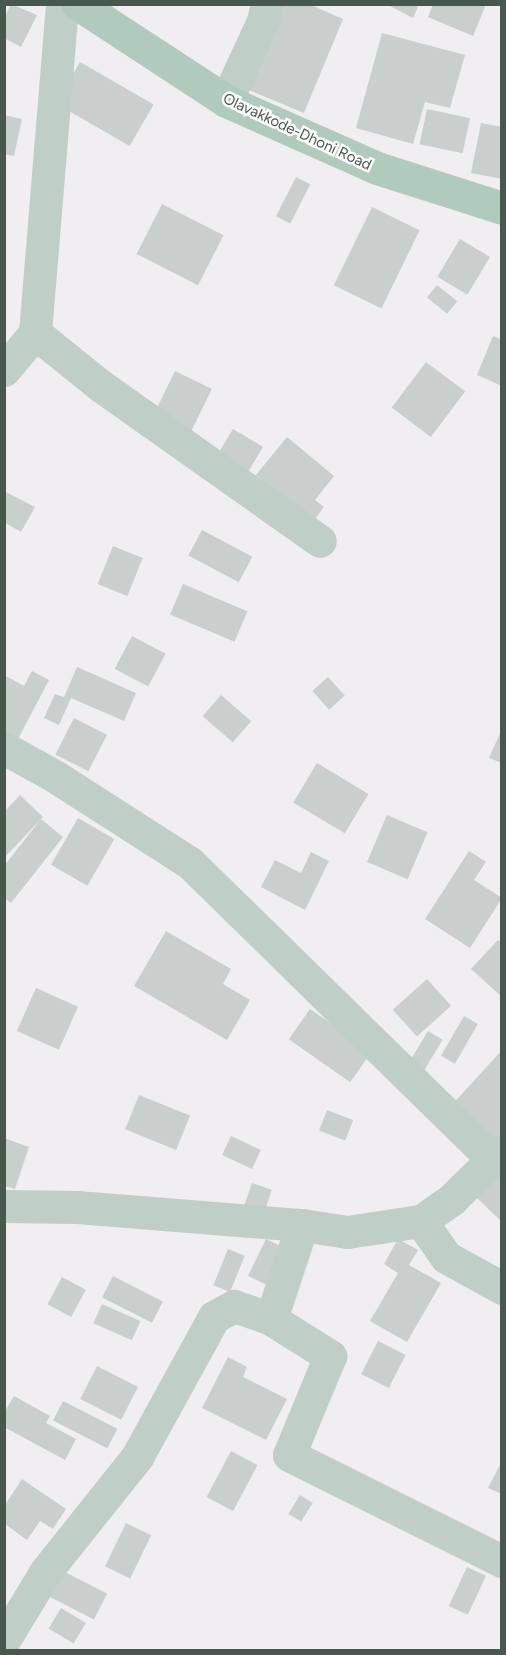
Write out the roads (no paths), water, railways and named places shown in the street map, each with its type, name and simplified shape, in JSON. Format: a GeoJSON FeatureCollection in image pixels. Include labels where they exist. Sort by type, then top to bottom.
{"type":"FeatureCollection","features":[{"type":"Feature","properties":{"kind":"main road","name":"Olavakkode-Dhoni Road"},"geometry":{"type":"LineString","coordinates":[[78,4],[226,101],[377,168],[501,208]]}},
{"type":"Feature","properties":{"kind":"street"},"geometry":{"type":"LineString","coordinates":[[4,370],[35,333],[62,4]]}},
{"type":"Feature","properties":{"kind":"street"},"geometry":{"type":"LineString","coordinates":[[226,101],[262,21],[267,4]]}},
{"type":"Feature","properties":{"kind":"street"},"geometry":{"type":"LineString","coordinates":[[35,333],[101,386],[320,541]]}},
{"type":"Feature","properties":{"kind":"street"},"geometry":{"type":"LineString","coordinates":[[4,748],[56,777],[190,863],[496,1154],[451,1200],[421,1221],[346,1232],[302,1225],[77,1208],[4,1206]]}},
{"type":"Feature","properties":{"kind":"street"},"geometry":{"type":"LineString","coordinates":[[421,1221],[446,1257],[501,1288]]}},
{"type":"Feature","properties":{"kind":"street"},"geometry":{"type":"LineString","coordinates":[[271,1319],[302,1225]]}},
{"type":"Feature","properties":{"kind":"street"},"geometry":{"type":"LineString","coordinates":[[4,1640],[46,1571],[137,1457],[214,1317],[234,1306],[271,1319],[330,1356],[289,1455],[501,1561]]}}]}
